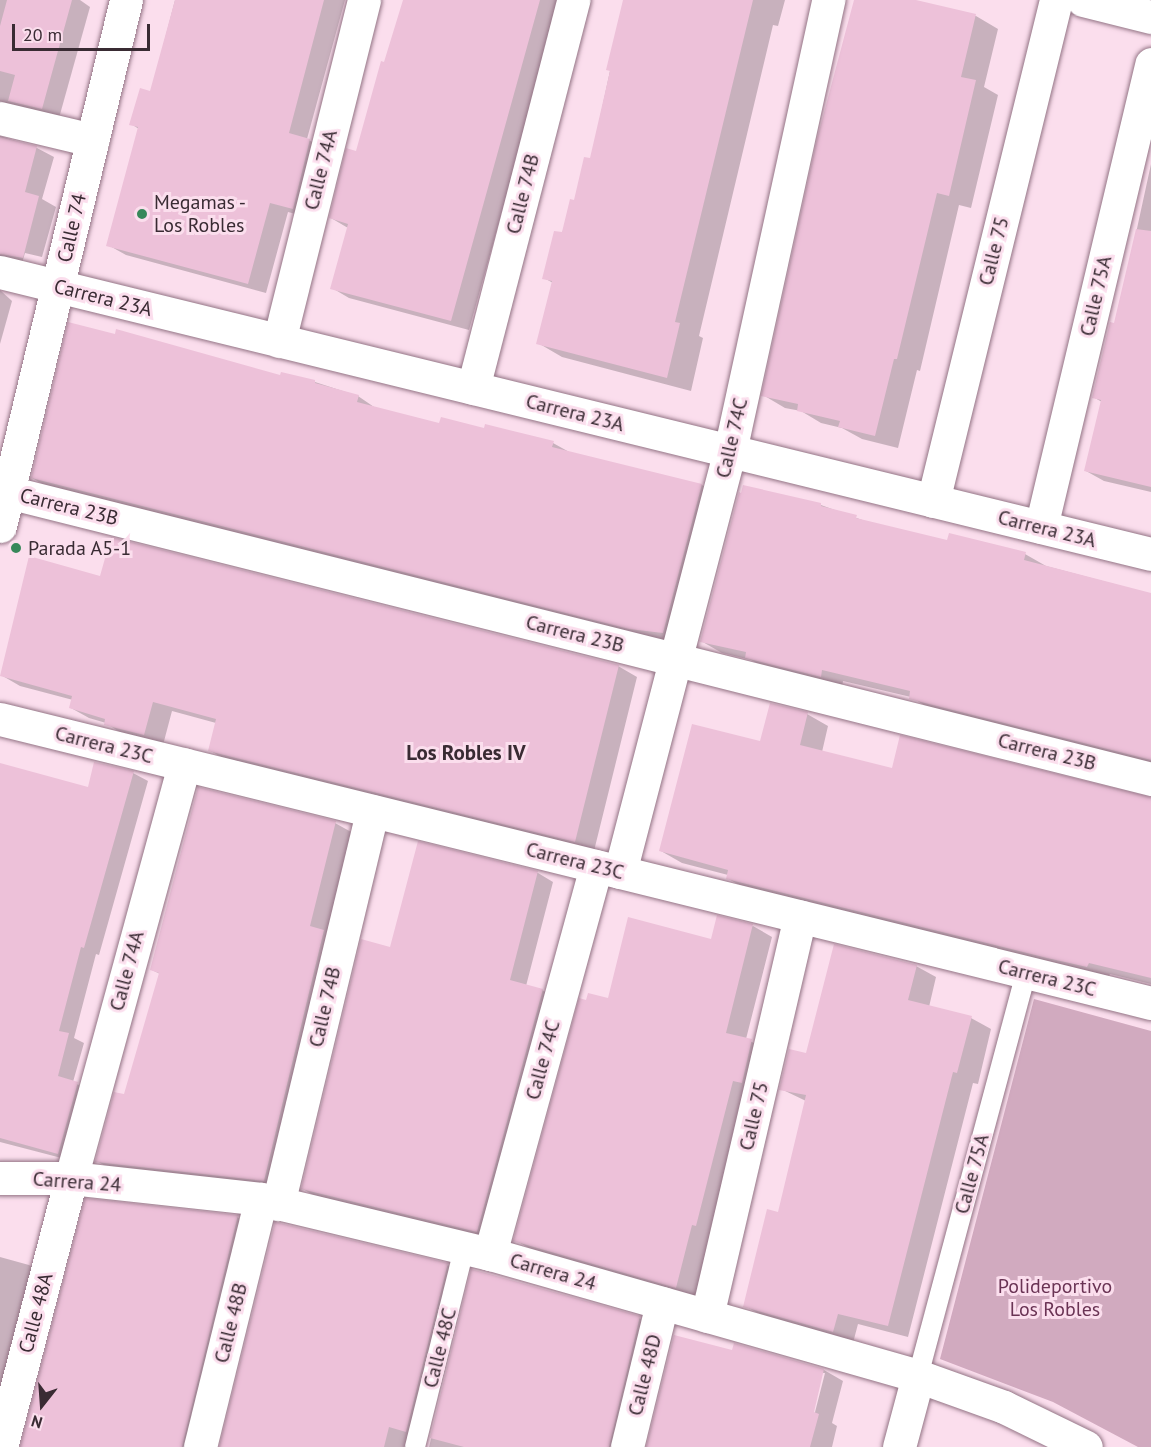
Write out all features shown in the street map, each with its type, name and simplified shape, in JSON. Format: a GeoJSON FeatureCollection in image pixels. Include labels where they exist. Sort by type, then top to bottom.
{"type":"FeatureCollection","features":[{"type":"Feature","properties":{"kind":"street","name":"Calle 74"},"geometry":{"type":"LineString","coordinates":[[0,526],[4,491],[58,286],[126,0]]}},
{"type":"Feature","properties":{"kind":"street","name":"Calle 74A"},"geometry":{"type":"LineString","coordinates":[[279,341],[364,0]]}},
{"type":"Feature","properties":{"kind":"street","name":"Calle 74B"},"geometry":{"type":"LineString","coordinates":[[473,388],[573,0]]}},
{"type":"Feature","properties":{"kind":"street","name":"Calle 74C"},"geometry":{"type":"LineString","coordinates":[[477,1251],[677,660],[730,452],[828,0]]}},
{"type":"Feature","properties":{"kind":"street","name":"Calle 75"},"geometry":{"type":"LineString","coordinates":[[933,501],[1056,0]]}},
{"type":"Feature","properties":{"kind":"street"},"geometry":{"type":"LineString","coordinates":[[1083,0],[1151,17]]}},
{"type":"Feature","properties":{"kind":"street","name":"Calle 75A"},"geometry":{"type":"LineString","coordinates":[[1041,527],[1151,64]]}},
{"type":"Feature","properties":{"kind":"street"},"geometry":{"type":"LineString","coordinates":[[0,118],[93,140]]}},
{"type":"Feature","properties":{"kind":"street","name":"Carrera 23A"},"geometry":{"type":"LineString","coordinates":[[0,272],[1151,555]]}},
{"type":"Feature","properties":{"kind":"street","name":"Carrera 23B"},"geometry":{"type":"LineString","coordinates":[[4,491],[1151,778]]}},
{"type":"Feature","properties":{"kind":"street","name":"Carrera 23C"},"geometry":{"type":"LineString","coordinates":[[0,719],[1151,1003]]}},
{"type":"Feature","properties":{"kind":"street","name":"Calle 74A"},"geometry":{"type":"LineString","coordinates":[[70,1178],[184,764]]}},
{"type":"Feature","properties":{"kind":"street","name":"Calle 74B"},"geometry":{"type":"LineString","coordinates":[[270,1202],[372,811]]}},
{"type":"Feature","properties":{"kind":"street","name":"Calle 75"},"geometry":{"type":"LineString","coordinates":[[707,1316],[800,917]]}},
{"type":"Feature","properties":{"kind":"street","name":"Carrera 24"},"geometry":{"type":"LineString","coordinates":[[0,1178],[70,1178],[270,1202],[477,1251],[918,1376],[1004,1407],[1051,1439],[1086,1447]]}},
{"type":"Feature","properties":{"kind":"street","name":"Calle 48A"},"geometry":{"type":"LineString","coordinates":[[1,1447],[70,1178]]}},
{"type":"Feature","properties":{"kind":"street","name":"Calle 48B"},"geometry":{"type":"LineString","coordinates":[[200,1447],[270,1202]]}},
{"type":"Feature","properties":{"kind":"street","name":"Calle 48D"},"geometry":{"type":"LineString","coordinates":[[627,1447],[662,1303]]}},
{"type":"Feature","properties":{"kind":"street"},"geometry":{"type":"LineString","coordinates":[[899,1447],[918,1376]]}},
{"type":"Feature","properties":{"kind":"lane","name":"Calle 75A"},"geometry":{"type":"LineString","coordinates":[[918,1376],[1026,972]]}},
{"type":"Feature","properties":{"kind":"lane","name":"Calle 48C"},"geometry":{"type":"LineString","coordinates":[[415,1447],[477,1251]]}},
{"type":"Feature","properties":{"kind":"green space","name":"Polideportivo Los Robles"},"geometry":{"type":"Polygon","coordinates":[[[1034,999],[1151,1031],[1151,1447],[1138,1447],[1053,1402],[940,1359],[1034,999]]]}},
{"type":"Feature","properties":{"kind":"building"},"geometry":{"type":"Polygon","coordinates":[[[7,0],[72,0],[42,109],[8,101],[15,75],[0,71],[0,26],[7,0]]]}},
{"type":"Feature","properties":{"kind":"building"},"geometry":{"type":"Polygon","coordinates":[[[175,0],[324,0],[289,133],[310,139],[293,209],[270,203],[248,284],[106,246],[138,127],[129,125],[140,88],[150,91],[175,0]]]}},
{"type":"Feature","properties":{"kind":"building"},"geometry":{"type":"Polygon","coordinates":[[[403,0],[540,0],[451,321],[330,289],[348,224],[329,218],[346,148],[356,151],[381,61],[384,62],[403,0]]]}},
{"type":"Feature","properties":{"kind":"building"},"geometry":{"type":"Polygon","coordinates":[[[623,0],[753,0],[675,322],[680,323],[667,378],[536,344],[552,281],[542,279],[554,231],[562,232],[570,199],[574,200],[584,157],[590,158],[610,71],[606,70],[623,0]]]}},
{"type":"Feature","properties":{"kind":"building"},"geometry":{"type":"Polygon","coordinates":[[[854,0],[916,0],[976,14],[961,77],[976,80],[949,196],[937,193],[897,359],[894,359],[875,436],[838,427],[840,421],[797,411],[798,404],[761,396],[817,139],[854,0]]]}},
{"type":"Feature","properties":{"kind":"building"},"geometry":{"type":"Polygon","coordinates":[[[0,137],[37,146],[25,192],[39,196],[23,258],[0,254],[0,137]]]}},
{"type":"Feature","properties":{"kind":"building"},"geometry":{"type":"Polygon","coordinates":[[[1136,229],[1151,231],[1151,487],[1084,471],[1101,400],[1092,398],[1110,322],[1114,323],[1136,229]]]}},
{"type":"Feature","properties":{"kind":"building"},"geometry":{"type":"Polygon","coordinates":[[[68,322],[115,334],[116,329],[280,375],[281,372],[315,380],[315,383],[359,395],[357,402],[439,423],[441,417],[484,428],[485,424],[554,441],[552,447],[702,484],[663,633],[629,629],[31,478],[68,322]]]}},
{"type":"Feature","properties":{"kind":"building"},"geometry":{"type":"Polygon","coordinates":[[[743,485],[821,503],[821,506],[857,515],[856,518],[947,540],[949,533],[1026,552],[1024,560],[1151,593],[1151,760],[909,699],[910,691],[822,670],[821,677],[745,658],[746,652],[700,642],[739,492],[741,493],[743,485]]]}},
{"type":"Feature","properties":{"kind":"building"},"geometry":{"type":"Polygon","coordinates":[[[111,537],[619,665],[575,842],[208,751],[216,719],[153,702],[144,735],[104,725],[105,719],[69,708],[72,696],[0,676],[29,556],[100,576],[111,537]]]}},
{"type":"Feature","properties":{"kind":"building"},"geometry":{"type":"Polygon","coordinates":[[[770,703],[808,712],[800,745],[892,768],[900,735],[1151,797],[1151,978],[1089,963],[1087,967],[1047,958],[726,879],[728,870],[659,851],[692,724],[760,741],[770,703]]]}},
{"type":"Feature","properties":{"kind":"building"},"geometry":{"type":"Polygon","coordinates":[[[94,762],[134,771],[84,948],[81,947],[59,1031],[69,1033],[58,1076],[78,1082],[58,1154],[0,1138],[0,763],[88,787],[94,762]]]}},
{"type":"Feature","properties":{"kind":"building"},"geometry":{"type":"Polygon","coordinates":[[[198,787],[336,821],[310,926],[324,930],[264,1181],[95,1162],[114,1092],[124,1094],[159,973],[150,970],[198,787]]]}},
{"type":"Feature","properties":{"kind":"building"},"geometry":{"type":"Polygon","coordinates":[[[418,841],[538,871],[510,980],[543,989],[477,1232],[301,1189],[361,939],[390,947],[418,841]]]}},
{"type":"Feature","properties":{"kind":"building"},"geometry":{"type":"Polygon","coordinates":[[[717,915],[753,924],[726,1033],[752,1039],[742,1083],[733,1081],[696,1226],[692,1225],[676,1288],[513,1241],[579,998],[586,1000],[588,993],[608,998],[628,917],[711,939],[717,915]]]}},
{"type":"Feature","properties":{"kind":"building"},"geometry":{"type":"Polygon","coordinates":[[[834,944],[917,965],[908,1000],[972,1016],[957,1073],[953,1072],[888,1326],[838,1314],[833,1332],[743,1307],[767,1209],[778,1212],[806,1095],[779,1090],[789,1049],[806,1053],[834,944]]]}},
{"type":"Feature","properties":{"kind":"building"},"geometry":{"type":"Polygon","coordinates":[[[85,1198],[238,1215],[182,1447],[20,1447],[85,1198]]]}},
{"type":"Feature","properties":{"kind":"building"},"geometry":{"type":"Polygon","coordinates":[[[275,1222],[448,1263],[406,1432],[389,1427],[384,1447],[219,1447],[275,1222]]]}},
{"type":"Feature","properties":{"kind":"building"},"geometry":{"type":"Polygon","coordinates":[[[471,1269],[640,1316],[609,1447],[464,1447],[430,1438],[471,1269]]]}},
{"type":"Feature","properties":{"kind":"building"},"geometry":{"type":"Polygon","coordinates":[[[674,1335],[732,1350],[734,1343],[824,1369],[814,1412],[819,1414],[810,1447],[646,1447],[674,1335]]]}},
{"type":"Feature","properties":{"kind":"place","name":"Megamas - Los Robles"},"geometry":{"type":"Point","coordinates":[142,214]}},
{"type":"Feature","properties":{"kind":"place","name":"Parada A5-1"},"geometry":{"type":"Point","coordinates":[16,548]}},
{"type":"Feature","properties":{"kind":"district","name":"Los Robles IV"},"geometry":{"type":"Point","coordinates":[466,753]}}]}
